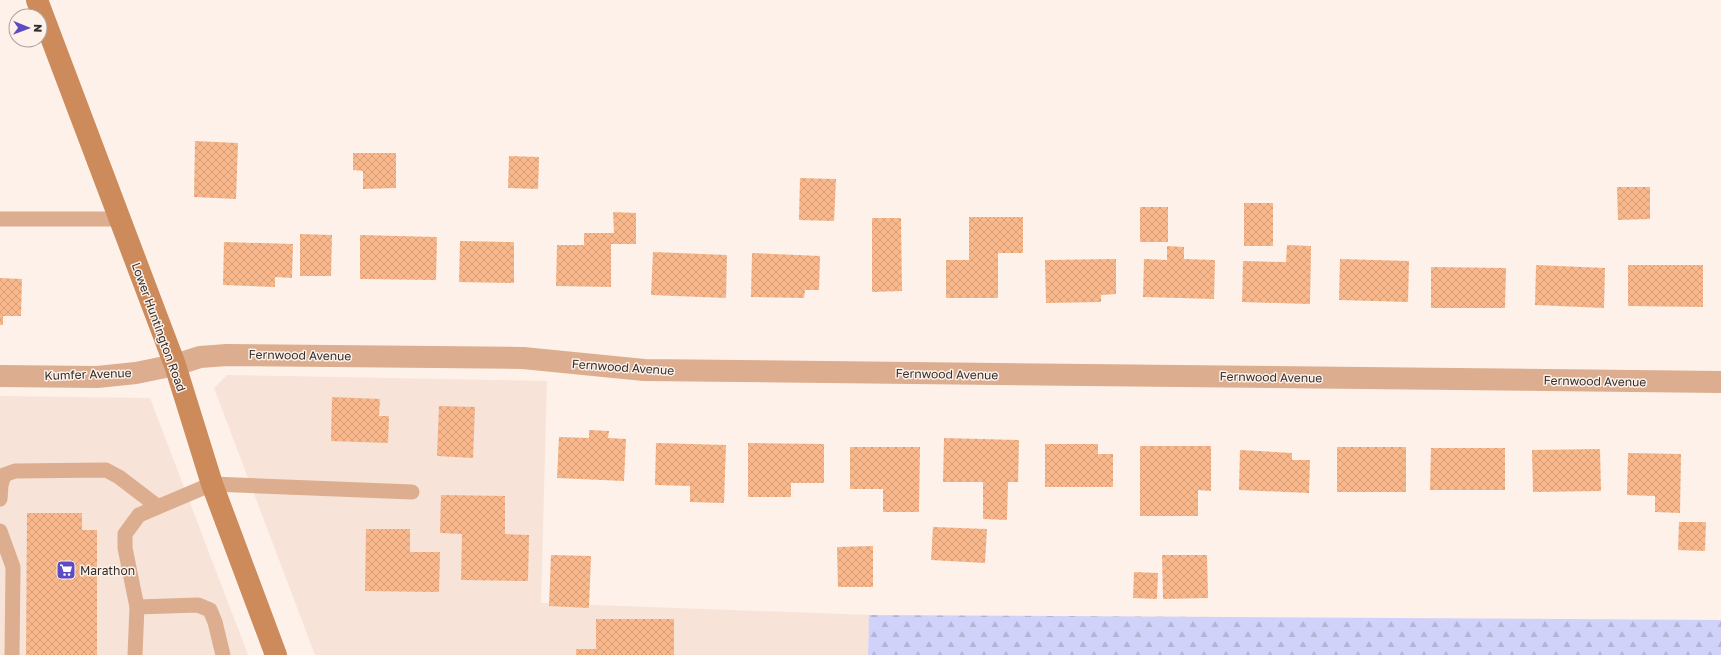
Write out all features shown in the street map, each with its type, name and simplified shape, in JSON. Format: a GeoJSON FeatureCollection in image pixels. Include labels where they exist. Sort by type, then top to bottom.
{"type":"FeatureCollection","features":[{"type":"Feature","properties":{"kind":"main road","name":"Lower Huntington Road"},"geometry":{"type":"LineString","coordinates":[[37,0],[175,365],[212,484],[273,654]]}},
{"type":"Feature","properties":{"kind":"street","name":"Fernwood Avenue"},"geometry":{"type":"LineString","coordinates":[[175,365],[200,357],[227,355],[508,357],[644,370],[1721,382]]}},
{"type":"Feature","properties":{"kind":"street","name":"Kumfer Avenue"},"geometry":{"type":"LineString","coordinates":[[0,376],[97,377],[136,373],[175,365]]}},
{"type":"Feature","properties":{"kind":"lane"},"geometry":{"type":"LineString","coordinates":[[0,219],[119,219]]}},
{"type":"Feature","properties":{"kind":"lane"},"geometry":{"type":"LineString","coordinates":[[0,499],[1,485],[4,475],[15,471],[106,470],[119,477],[157,506]]}},
{"type":"Feature","properties":{"kind":"lane"},"geometry":{"type":"LineString","coordinates":[[135,655],[137,607],[125,548],[125,534],[139,515],[157,506],[212,484],[412,492]]}},
{"type":"Feature","properties":{"kind":"lane"},"geometry":{"type":"LineString","coordinates":[[0,532],[13,567],[12,655]]}},
{"type":"Feature","properties":{"kind":"lane"},"geometry":{"type":"LineString","coordinates":[[137,607],[198,604],[210,610],[216,622],[223,655]]}},
{"type":"Feature","properties":{"kind":"shaded area"},"geometry":{"type":"Polygon","coordinates":[[[227,375],[547,381],[541,603],[869,615],[868,655],[315,655],[214,388],[227,375]]]}},
{"type":"Feature","properties":{"kind":"shaded area"},"geometry":{"type":"Polygon","coordinates":[[[0,396],[150,398],[248,655],[0,655],[0,396]]]}},
{"type":"Feature","properties":{"kind":"green space"},"geometry":{"type":"Polygon","coordinates":[[[869,615],[1721,620],[1721,655],[868,655],[869,615]]]}},
{"type":"Feature","properties":{"kind":"building"},"geometry":{"type":"Polygon","coordinates":[[[195,141],[238,143],[236,199],[194,197],[195,141]]]}},
{"type":"Feature","properties":{"kind":"building"},"geometry":{"type":"Polygon","coordinates":[[[353,153],[396,153],[396,188],[363,189],[363,171],[353,170],[353,153]]]}},
{"type":"Feature","properties":{"kind":"building"},"geometry":{"type":"Polygon","coordinates":[[[509,156],[539,157],[538,189],[508,188],[509,156]]]}},
{"type":"Feature","properties":{"kind":"building"},"geometry":{"type":"Polygon","coordinates":[[[800,178],[836,179],[834,221],[799,220],[800,178]]]}},
{"type":"Feature","properties":{"kind":"building"},"geometry":{"type":"Polygon","coordinates":[[[1617,187],[1650,187],[1650,219],[1618,220],[1617,187]]]}},
{"type":"Feature","properties":{"kind":"building"},"geometry":{"type":"Polygon","coordinates":[[[1244,203],[1273,203],[1273,246],[1244,246],[1244,203]]]}},
{"type":"Feature","properties":{"kind":"building"},"geometry":{"type":"Polygon","coordinates":[[[1140,207],[1168,207],[1168,242],[1140,242],[1140,207]]]}},
{"type":"Feature","properties":{"kind":"building"},"geometry":{"type":"Polygon","coordinates":[[[613,212],[636,213],[636,244],[611,244],[611,287],[556,286],[557,245],[584,245],[584,233],[614,233],[613,212]]]}},
{"type":"Feature","properties":{"kind":"building"},"geometry":{"type":"Polygon","coordinates":[[[969,217],[1023,217],[1023,253],[998,253],[998,298],[946,298],[946,260],[969,260],[969,217]]]}},
{"type":"Feature","properties":{"kind":"building"},"geometry":{"type":"Polygon","coordinates":[[[872,218],[901,218],[902,291],[872,292],[872,218]]]}},
{"type":"Feature","properties":{"kind":"building"},"geometry":{"type":"Polygon","coordinates":[[[300,234],[332,235],[331,276],[300,276],[300,234]]]}},
{"type":"Feature","properties":{"kind":"building"},"geometry":{"type":"Polygon","coordinates":[[[360,235],[437,237],[436,280],[360,279],[360,235]]]}},
{"type":"Feature","properties":{"kind":"building"},"geometry":{"type":"Polygon","coordinates":[[[460,241],[514,242],[514,283],[459,282],[460,241]]]}},
{"type":"Feature","properties":{"kind":"building"},"geometry":{"type":"Polygon","coordinates":[[[224,242],[293,244],[292,278],[275,277],[275,287],[223,285],[224,242]]]}},
{"type":"Feature","properties":{"kind":"building"},"geometry":{"type":"Polygon","coordinates":[[[1287,245],[1311,246],[1310,304],[1242,302],[1243,261],[1286,262],[1287,245]]]}},
{"type":"Feature","properties":{"kind":"building"},"geometry":{"type":"Polygon","coordinates":[[[1167,246],[1184,247],[1184,259],[1215,260],[1214,299],[1143,297],[1144,259],[1167,260],[1167,246]]]}},
{"type":"Feature","properties":{"kind":"building"},"geometry":{"type":"Polygon","coordinates":[[[653,252],[727,255],[726,298],[651,295],[653,252]]]}},
{"type":"Feature","properties":{"kind":"building"},"geometry":{"type":"Polygon","coordinates":[[[752,253],[820,256],[819,290],[805,290],[804,298],[751,297],[752,253]]]}},
{"type":"Feature","properties":{"kind":"building"},"geometry":{"type":"Polygon","coordinates":[[[1116,259],[1116,294],[1101,295],[1101,302],[1046,303],[1045,260],[1116,259]]]}},
{"type":"Feature","properties":{"kind":"building"},"geometry":{"type":"Polygon","coordinates":[[[1340,259],[1409,261],[1408,302],[1339,300],[1340,259]]]}},
{"type":"Feature","properties":{"kind":"building"},"geometry":{"type":"Polygon","coordinates":[[[1536,265],[1605,268],[1604,308],[1535,305],[1536,265]]]}},
{"type":"Feature","properties":{"kind":"building"},"geometry":{"type":"Polygon","coordinates":[[[1628,265],[1703,265],[1703,307],[1628,306],[1628,265]]]}},
{"type":"Feature","properties":{"kind":"building"},"geometry":{"type":"Polygon","coordinates":[[[1431,267],[1506,268],[1505,308],[1431,308],[1431,267]]]}},
{"type":"Feature","properties":{"kind":"building"},"geometry":{"type":"Polygon","coordinates":[[[0,278],[22,279],[21,316],[3,316],[3,325],[0,325],[0,278]]]}},
{"type":"Feature","properties":{"kind":"building"},"geometry":{"type":"Polygon","coordinates":[[[332,397],[380,399],[379,416],[389,416],[388,443],[331,441],[332,397]]]}},
{"type":"Feature","properties":{"kind":"building"},"geometry":{"type":"Polygon","coordinates":[[[439,406],[475,407],[473,458],[437,456],[439,406]]]}},
{"type":"Feature","properties":{"kind":"building"},"geometry":{"type":"Polygon","coordinates":[[[589,430],[609,431],[608,438],[626,439],[624,481],[557,478],[559,437],[589,438],[589,430]]]}},
{"type":"Feature","properties":{"kind":"building"},"geometry":{"type":"Polygon","coordinates":[[[944,438],[1019,440],[1018,482],[1008,482],[1007,520],[983,519],[983,482],[943,482],[944,438]]]}},
{"type":"Feature","properties":{"kind":"building"},"geometry":{"type":"Polygon","coordinates":[[[656,443],[726,445],[724,503],[690,502],[690,486],[655,485],[656,443]]]}},
{"type":"Feature","properties":{"kind":"building"},"geometry":{"type":"Polygon","coordinates":[[[748,443],[824,444],[824,483],[791,483],[791,497],[748,497],[748,443]]]}},
{"type":"Feature","properties":{"kind":"building"},"geometry":{"type":"Polygon","coordinates":[[[1045,444],[1098,444],[1098,454],[1113,454],[1113,487],[1045,487],[1045,444]]]}},
{"type":"Feature","properties":{"kind":"building"},"geometry":{"type":"Polygon","coordinates":[[[1140,446],[1211,446],[1211,491],[1198,490],[1198,516],[1140,516],[1140,446]]]}},
{"type":"Feature","properties":{"kind":"building"},"geometry":{"type":"Polygon","coordinates":[[[850,447],[920,447],[919,512],[883,512],[883,489],[850,489],[850,447]]]}},
{"type":"Feature","properties":{"kind":"building"},"geometry":{"type":"Polygon","coordinates":[[[1337,447],[1406,447],[1406,492],[1337,492],[1337,447]]]}},
{"type":"Feature","properties":{"kind":"building"},"geometry":{"type":"Polygon","coordinates":[[[1431,448],[1505,448],[1505,490],[1430,490],[1431,448]]]}},
{"type":"Feature","properties":{"kind":"building"},"geometry":{"type":"Polygon","coordinates":[[[1600,449],[1601,491],[1533,492],[1532,450],[1600,449]]]}},
{"type":"Feature","properties":{"kind":"building"},"geometry":{"type":"Polygon","coordinates":[[[1240,450],[1292,453],[1292,460],[1310,460],[1309,493],[1239,490],[1240,450]]]}},
{"type":"Feature","properties":{"kind":"building"},"geometry":{"type":"Polygon","coordinates":[[[1628,453],[1681,454],[1680,513],[1655,512],[1655,496],[1627,495],[1628,453]]]}},
{"type":"Feature","properties":{"kind":"building"},"geometry":{"type":"Polygon","coordinates":[[[441,495],[505,496],[505,534],[529,535],[528,581],[461,580],[462,534],[440,533],[441,495]]]}},
{"type":"Feature","properties":{"kind":"building"},"geometry":{"type":"Polygon","coordinates":[[[27,513],[82,513],[82,530],[97,530],[97,655],[26,655],[27,513]]]}},
{"type":"Feature","properties":{"kind":"building"},"geometry":{"type":"Polygon","coordinates":[[[1679,522],[1706,522],[1705,551],[1678,550],[1679,522]]]}},
{"type":"Feature","properties":{"kind":"building"},"geometry":{"type":"Polygon","coordinates":[[[933,527],[987,529],[985,563],[931,560],[933,527]]]}},
{"type":"Feature","properties":{"kind":"building"},"geometry":{"type":"Polygon","coordinates":[[[366,529],[410,529],[410,552],[440,552],[439,592],[365,591],[366,529]]]}},
{"type":"Feature","properties":{"kind":"building"},"geometry":{"type":"Polygon","coordinates":[[[873,546],[873,587],[838,587],[837,547],[873,546]]]}},
{"type":"Feature","properties":{"kind":"building"},"geometry":{"type":"Polygon","coordinates":[[[551,555],[591,556],[589,608],[549,606],[551,555]]]}},
{"type":"Feature","properties":{"kind":"building"},"geometry":{"type":"Polygon","coordinates":[[[1162,555],[1207,555],[1208,598],[1163,599],[1162,555]]]}},
{"type":"Feature","properties":{"kind":"building"},"geometry":{"type":"Polygon","coordinates":[[[1134,572],[1158,573],[1157,599],[1133,598],[1134,572]]]}},
{"type":"Feature","properties":{"kind":"building"},"geometry":{"type":"Polygon","coordinates":[[[596,619],[674,619],[674,655],[576,655],[576,649],[596,649],[596,619]]]}},
{"type":"Feature","properties":{"kind":"place","name":"Marathon"},"geometry":{"type":"Point","coordinates":[66,570]}}]}
